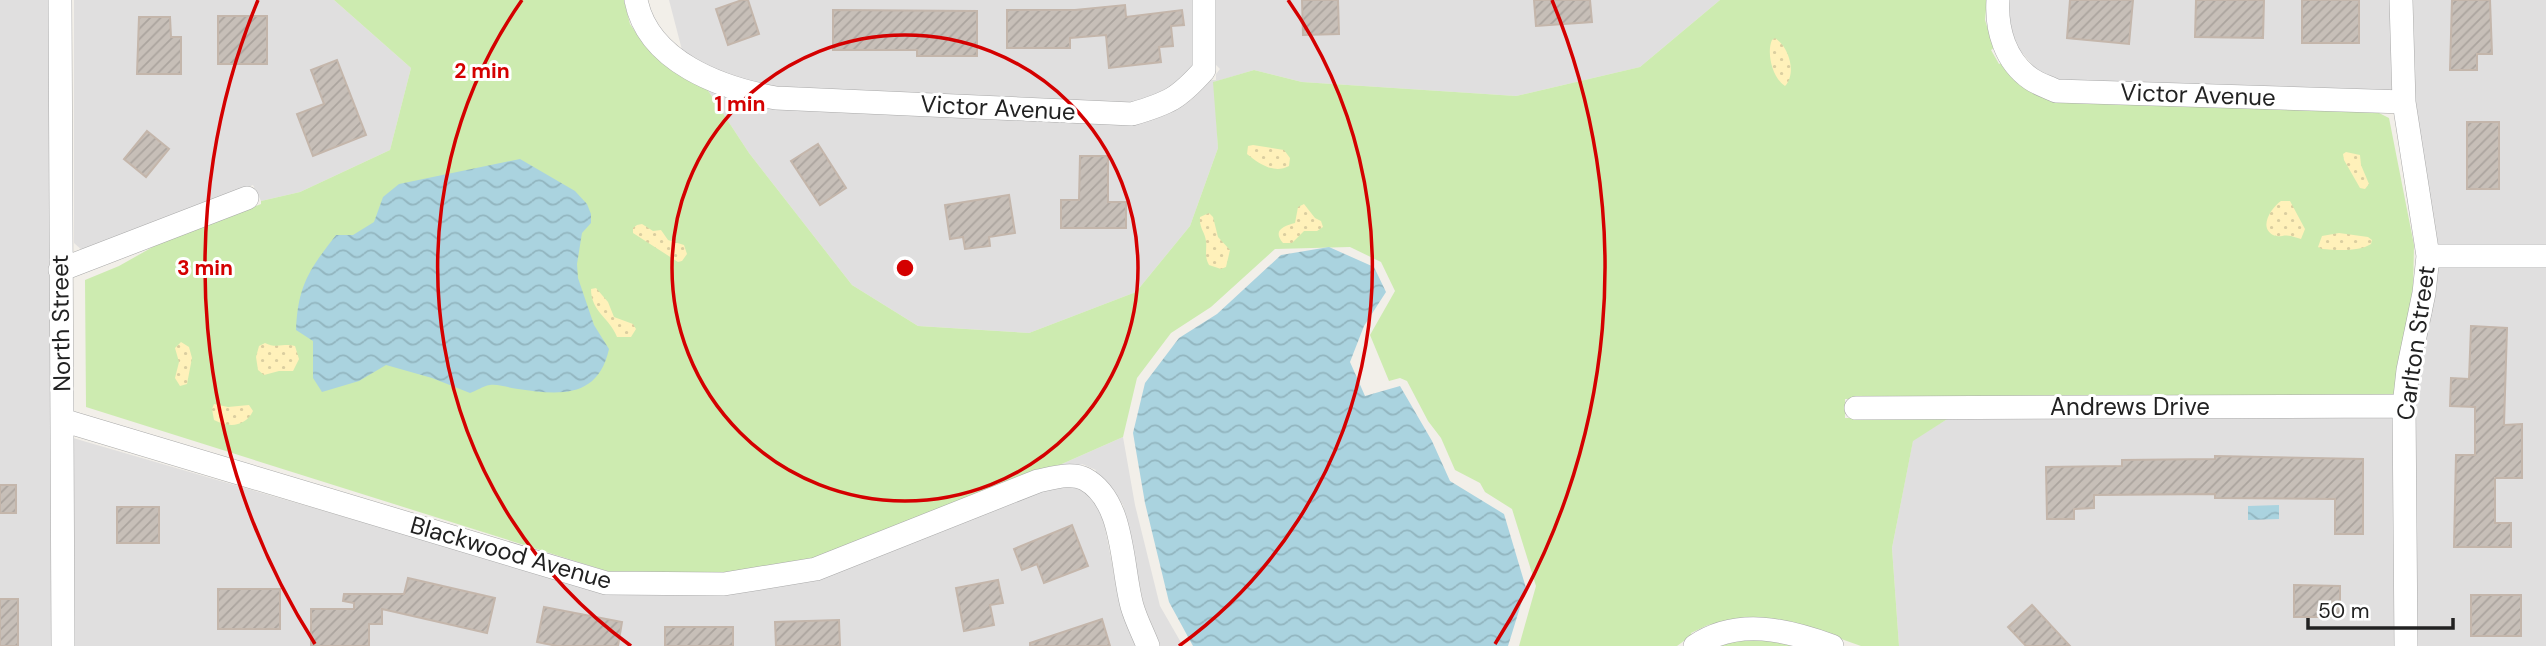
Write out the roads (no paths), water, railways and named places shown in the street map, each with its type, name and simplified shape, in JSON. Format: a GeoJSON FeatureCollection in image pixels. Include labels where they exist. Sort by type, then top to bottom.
{"type":"FeatureCollection","features":[{"type":"Feature","properties":{"kind":"street","name":"North Street"},"geometry":{"type":"LineString","coordinates":[[60,0],[63,646]]}},
{"type":"Feature","properties":{"kind":"street","name":"Victor Avenue"},"geometry":{"type":"LineString","coordinates":[[636,0],[640,19],[653,39],[678,60],[713,80],[746,92],[776,98],[1132,114],[1166,104],[1182,94],[1204,70],[1205,0]]}},
{"type":"Feature","properties":{"kind":"street","name":"Victor Avenue"},"geometry":{"type":"LineString","coordinates":[[1998,0],[1996,20],[2007,52],[2030,79],[2056,91],[2404,102]]}},
{"type":"Feature","properties":{"kind":"street","name":"Carlton Street"},"geometry":{"type":"LineString","coordinates":[[2401,0],[2404,102],[2428,256],[2404,406],[2406,646]]}},
{"type":"Feature","properties":{"kind":"street"},"geometry":{"type":"LineString","coordinates":[[60,270],[247,198]]}},
{"type":"Feature","properties":{"kind":"street"},"geometry":{"type":"LineString","coordinates":[[2428,256],[2546,256]]}},
{"type":"Feature","properties":{"kind":"street","name":"Andrews Drive"},"geometry":{"type":"LineString","coordinates":[[1856,408],[2404,406]]}},
{"type":"Feature","properties":{"kind":"street","name":"Blackwood Avenue"},"geometry":{"type":"LineString","coordinates":[[62,420],[606,583],[724,584],[816,569],[1038,481],[1065,475],[1083,478],[1101,491],[1113,510],[1133,607],[1149,646]]}},
{"type":"Feature","properties":{"kind":"street"},"geometry":{"type":"LineString","coordinates":[[1700,642],[1728,631],[1750,628],[1792,632],[1832,646]]}},
{"type":"Feature","properties":{"kind":"water"},"geometry":{"type":"Polygon","coordinates":[[[520,159],[575,191],[587,204],[591,214],[591,223],[582,233],[577,264],[578,278],[594,325],[609,349],[604,365],[596,377],[575,390],[562,392],[493,385],[470,393],[432,378],[386,365],[359,381],[322,392],[313,378],[313,341],[296,330],[297,314],[302,289],[319,258],[336,235],[353,235],[374,222],[383,197],[399,184],[520,159]]]}},
{"type":"Feature","properties":{"kind":"water"},"geometry":{"type":"Polygon","coordinates":[[[1329,247],[1374,267],[1386,292],[1364,326],[1350,362],[1365,396],[1400,386],[1432,441],[1450,481],[1504,514],[1526,588],[1508,646],[1193,646],[1169,602],[1145,503],[1133,433],[1145,383],[1179,338],[1217,314],[1281,255],[1329,247]]]}},
{"type":"Feature","properties":{"kind":"water"},"geometry":{"type":"Polygon","coordinates":[[[2279,505],[2279,519],[2248,520],[2248,506],[2279,505]]]}}]}
